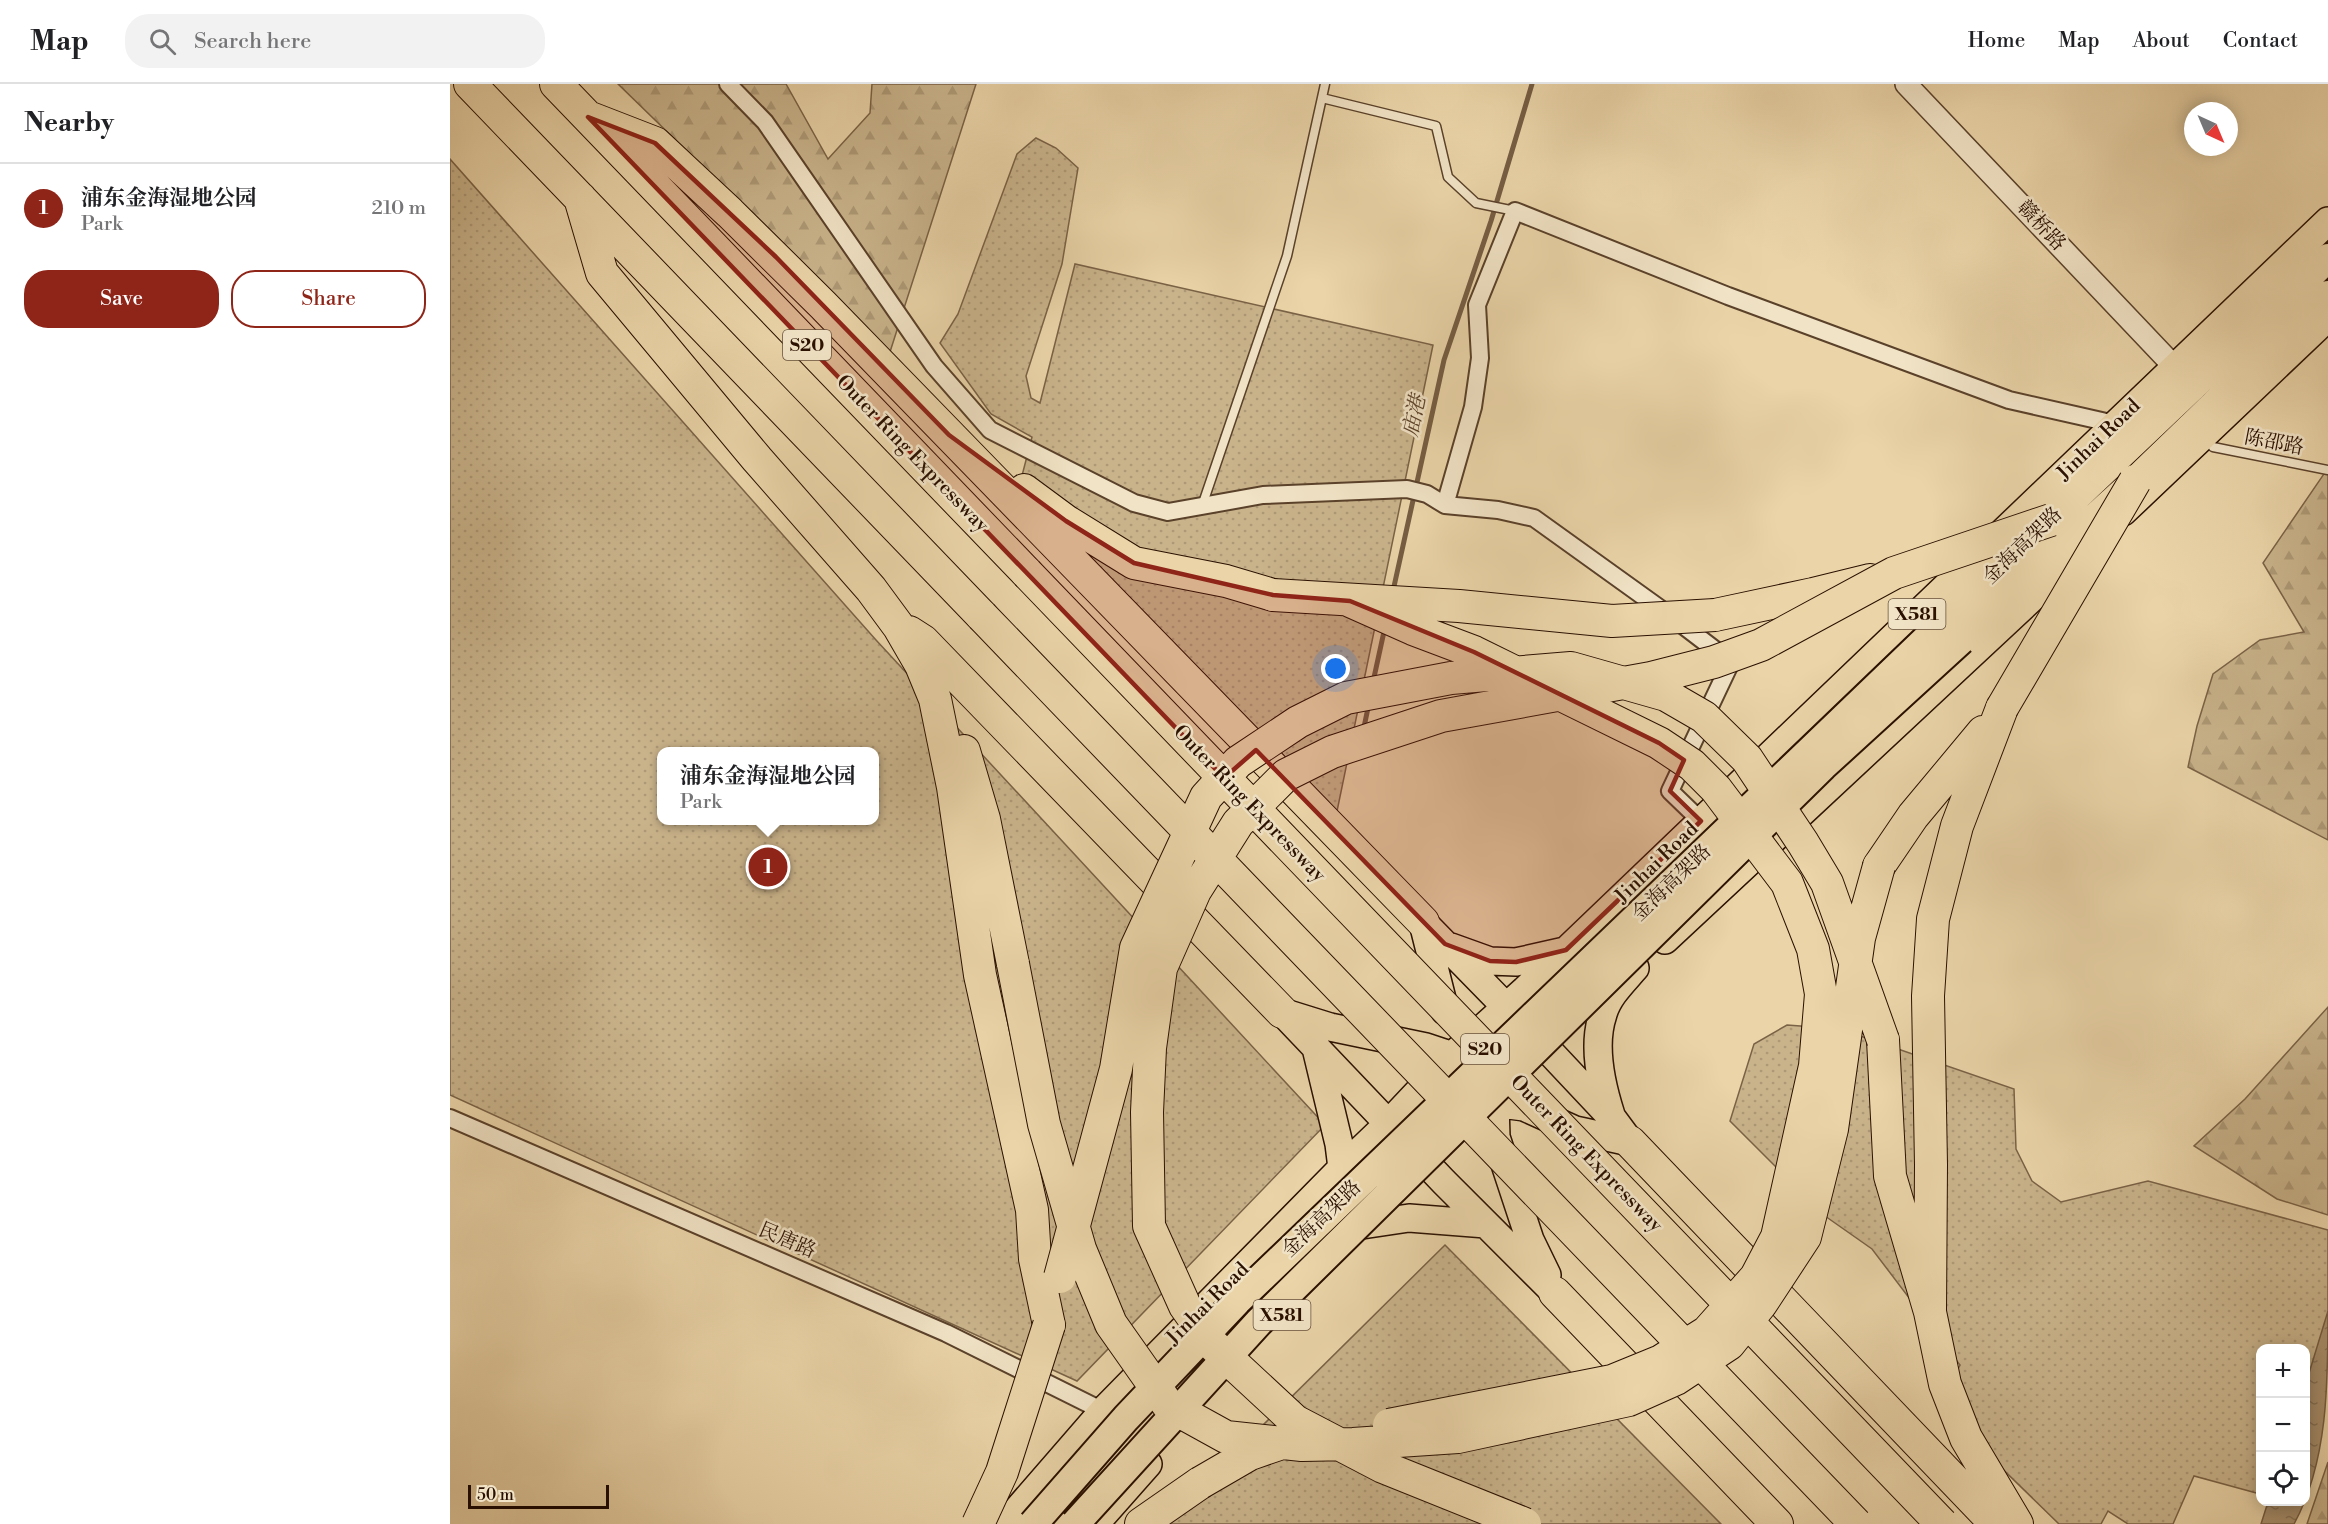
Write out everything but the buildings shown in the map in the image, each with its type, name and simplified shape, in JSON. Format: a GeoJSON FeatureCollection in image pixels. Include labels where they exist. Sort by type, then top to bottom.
{"type":"FeatureCollection","features":[{"type":"Feature","properties":{"kind":"highway"},"geometry":{"type":"LineString","coordinates":[[470,84],[1856,1524]]}},
{"type":"Feature","properties":{"kind":"highway","name":"Outer Ring Expressway"},"geometry":{"type":"LineString","coordinates":[[556,84],[1942,1524]]}},
{"type":"Feature","properties":{"kind":"highway"},"geometry":{"type":"LineString","coordinates":[[588,117],[655,143],[776,257],[1423,922]]}},
{"type":"Feature","properties":{"kind":"highway"},"geometry":{"type":"LineString","coordinates":[[580,198],[602,273],[757,459],[872,589],[899,627],[921,665],[935,699],[953,787],[980,975],[1032,1210],[1035,1259],[1049,1325]]}},
{"type":"Feature","properties":{"kind":"highway","name":"金海高架路"},"geometry":{"type":"LineString","coordinates":[[1034,1524],[1126,1418],[1237,1301],[2051,520],[2328,258]]}},
{"type":"Feature","properties":{"kind":"highway","name":"金海高架路"},"geometry":{"type":"LineString","coordinates":[[1075,1524],[1259,1322],[1689,896],[1823,766],[2135,481],[2328,295]]}},
{"type":"Feature","properties":{"kind":"highway"},"geometry":{"type":"LineString","coordinates":[[949,435],[1066,521],[1134,563],[1226,581],[1273,596],[1459,606],[1612,621],[1715,615],[1813,594],[1894,573],[2051,520]]}},
{"type":"Feature","properties":{"kind":"highway"},"geometry":{"type":"LineString","coordinates":[[935,699],[959,733],[984,819],[1044,1124],[1080,1249],[1111,1324],[1168,1405],[1226,1437],[1302,1445],[1458,1437],[1629,1400],[1676,1379],[1729,1344],[1761,1304],[1805,1236],[1832,1129],[1859,938],[1879,866],[1912,816],[1968,752],[2002,708],[2135,481]]}},
{"type":"Feature","properties":{"kind":"highway"},"geometry":{"type":"LineString","coordinates":[[1525,1524],[1383,1467],[1294,1421],[1212,1344],[1185,1306],[1149,1226],[1147,1112],[1150,1048],[1161,968],[1195,891],[1238,823],[1286,775],[1332,752],[1442,716],[1651,678],[1714,662],[1761,645],[1894,573]]}},
{"type":"Feature","properties":{"kind":"highway"},"geometry":{"type":"LineString","coordinates":[[1141,1524],[1200,1483],[1250,1454],[1296,1437],[1371,1428],[1612,1381],[1661,1361],[1707,1332],[1756,1277],[1777,1238],[1815,1066],[1821,994],[1814,949],[1787,884],[1716,789],[1692,765],[1659,743],[1474,652],[1413,629],[1350,601]]}},
{"type":"Feature","properties":{"kind":"highway"},"geometry":{"type":"LineString","coordinates":[[899,627],[923,640],[1282,1012]]}},
{"type":"Feature","properties":{"kind":"highway"},"geometry":{"type":"LineString","coordinates":[[978,1524],[1002,1472],[1049,1325],[1053,1300],[1116,1070],[1136,948],[1206,797],[1238,762],[1298,722],[1346,698],[1451,678],[1571,668],[1666,695],[1704,717],[1747,759],[1827,883],[1882,1040],[1890,1176],[1929,1312],[1945,1384],[1966,1438],[2017,1524]]}},
{"type":"Feature","properties":{"kind":"highway"},"geometry":{"type":"LineString","coordinates":[[1929,1312],[1931,1165],[1928,996],[1933,918],[1957,826],[2002,708]]}},
{"type":"Feature","properties":{"kind":"highway"},"geometry":{"type":"LineString","coordinates":[[1621,1131],[1996,1524]]}},
{"type":"Feature","properties":{"kind":"highway"},"geometry":{"type":"LineString","coordinates":[[1555,1293],[1777,1524]]}},
{"type":"Feature","properties":{"kind":"main road","name":"Jinhai Road"},"geometry":{"type":"LineString","coordinates":[[1005,1524],[1103,1411],[1389,1123],[1453,1055],[1500,1013],[2115,424],[2175,370],[2328,221]]}},
{"type":"Feature","properties":{"kind":"main road","name":"X581"},"geometry":{"type":"LineString","coordinates":[[1095,1524],[1362,1225],[1409,1178],[1430,1166],[1635,968],[2012,618],[2328,317]]}},
{"type":"Feature","properties":{"kind":"main road"},"geometry":{"type":"LineString","coordinates":[[1423,922],[1445,944],[1500,1013],[1621,1131]]}},
{"type":"Feature","properties":{"kind":"main road"},"geometry":{"type":"LineString","coordinates":[[1423,922],[1453,1055],[1456,1098],[1449,1146]]}},
{"type":"Feature","properties":{"kind":"main road"},"geometry":{"type":"LineString","coordinates":[[1445,944],[1490,961],[1516,962],[1566,950]]}},
{"type":"Feature","properties":{"kind":"main road"},"geometry":{"type":"LineString","coordinates":[[1621,1131],[1606,1100],[1598,1053],[1603,1014],[1613,993],[1635,968]]}},
{"type":"Feature","properties":{"kind":"main road"},"geometry":{"type":"LineString","coordinates":[[1282,1012],[1555,1293]]}},
{"type":"Feature","properties":{"kind":"main road"},"geometry":{"type":"LineString","coordinates":[[1282,1012],[1330,1027],[1426,1047],[1487,1068],[1544,1057]]}},
{"type":"Feature","properties":{"kind":"main road"},"geometry":{"type":"LineString","coordinates":[[1500,1013],[1487,1068],[1495,1104],[1496,1137],[1530,1240],[1555,1293]]}},
{"type":"Feature","properties":{"kind":"main road"},"geometry":{"type":"LineString","coordinates":[[1316,1047],[1339,1144],[1342,1168]]}},
{"type":"Feature","properties":{"kind":"main road"},"geometry":{"type":"LineString","coordinates":[[1411,1100],[1456,1098],[1524,1107],[1575,1130],[1621,1131]]}},
{"type":"Feature","properties":{"kind":"main road"},"geometry":{"type":"LineString","coordinates":[[1362,1225],[1409,1218],[1486,1224]]}},
{"type":"Feature","properties":{"kind":"street"},"geometry":{"type":"LineString","coordinates":[[728,84],[765,122],[934,366],[990,430],[1134,503],[1168,512],[1263,495],[1407,489],[1428,494],[1445,505],[1498,510],[1534,518],[1676,620],[1731,662],[1670,791],[1701,820]]}},
{"type":"Feature","properties":{"kind":"street","name":"赣桥路"},"geometry":{"type":"LineString","coordinates":[[1906,84],[2175,370]]}},
{"type":"Feature","properties":{"kind":"street"},"geometry":{"type":"LineString","coordinates":[[1445,505],[1473,407],[1480,358],[1477,305],[1512,210],[1738,300],[2009,400],[2115,424]]}},
{"type":"Feature","properties":{"kind":"street","name":"民唐路"},"geometry":{"type":"LineString","coordinates":[[450,1118],[946,1333],[1103,1411]]}},
{"type":"Feature","properties":{"kind":"lane"},"geometry":{"type":"LineString","coordinates":[[1202,506],[1287,256],[1325,84]]}},
{"type":"Feature","properties":{"kind":"lane"},"geometry":{"type":"LineString","coordinates":[[1322,98],[1436,126],[1448,177],[1476,203],[1512,210]]}},
{"type":"Feature","properties":{"kind":"lane","name":"陈邵路"},"geometry":{"type":"LineString","coordinates":[[2213,447],[2328,470]]}},
{"type":"Feature","properties":{"kind":"highlighted area"},"geometry":{"type":"Polygon","coordinates":[[[588,117],[655,143],[776,257],[949,435],[1066,521],[1134,563],[1273,595],[1350,601],[1474,652],[1659,743],[1684,760],[1670,791],[1701,821],[1566,950],[1516,962],[1490,961],[1445,944],[1256,750],[1224,778],[588,117]]]}},
{"type":"Feature","properties":{"kind":"green space"},"geometry":{"type":"Polygon","coordinates":[[[618,84],[786,84],[828,159],[870,113],[872,84],[976,84],[889,355],[803,264],[618,84]]]}},
{"type":"Feature","properties":{"kind":"green space"},"geometry":{"type":"Polygon","coordinates":[[[1036,138],[1056,148],[1078,168],[1062,264],[1026,376],[1031,398],[1040,403],[1075,264],[1433,345],[1335,821],[1018,491],[1032,437],[991,414],[940,343],[958,314],[1017,154],[1036,138]]]}},
{"type":"Feature","properties":{"kind":"green space"},"geometry":{"type":"Polygon","coordinates":[[[450,159],[876,640],[1325,1125],[1077,1381],[450,1095],[450,159]]]}},
{"type":"Feature","properties":{"kind":"green space"},"geometry":{"type":"Polygon","coordinates":[[[2328,468],[2328,840],[2188,767],[2197,726],[2213,674],[2260,640],[2304,632],[2263,563],[2328,468]]]}},
{"type":"Feature","properties":{"kind":"green space"},"geometry":{"type":"Polygon","coordinates":[[[2328,1007],[2328,1215],[2277,1199],[2194,1146],[2245,1099],[2328,1007]]]}},
{"type":"Feature","properties":{"kind":"green space"},"geometry":{"type":"Polygon","coordinates":[[[1787,1025],[1840,1029],[2014,1089],[2016,1149],[2032,1181],[2061,1202],[2148,1181],[2328,1230],[2328,1325],[2310,1382],[2310,1344],[2256,1344],[2256,1493],[2194,1476],[2173,1524],[2128,1524],[2108,1511],[2101,1524],[2059,1524],[1939,1407],[1960,1365],[1872,1249],[1825,1216],[1730,1121],[1754,1044],[1787,1025]]]}},
{"type":"Feature","properties":{"kind":"green space"},"geometry":{"type":"Polygon","coordinates":[[[1445,1245],[1721,1524],[1163,1524],[1445,1245]]]}},
{"type":"Feature","properties":{"kind":"green space"},"geometry":{"type":"Polygon","coordinates":[[[2328,1462],[2328,1524],[2307,1524],[2328,1462]]]}},
{"type":"Feature","properties":{"kind":"water"},"geometry":{"type":"Polygon","coordinates":[[[2328,1311],[2324,1421],[2310,1486],[2310,1370],[2328,1311]]]}},
{"type":"Feature","properties":{"kind":"water"},"geometry":{"type":"Polygon","coordinates":[[[2267,1506],[2302,1506],[2294,1524],[2261,1524],[2267,1506]]]}},
{"type":"Feature","properties":{"kind":"waterway","name":"庙港"},"geometry":{"type":"LineString","coordinates":[[1393,591],[1444,360],[1491,221],[1532,84]]}},
{"type":"Feature","properties":{"kind":"waterway","name":"庙港"},"geometry":{"type":"LineString","coordinates":[[1373,682],[1385,627]]}},
{"type":"Feature","properties":{"kind":"waterway","name":"庙港"},"geometry":{"type":"LineString","coordinates":[[1363,732],[1369,703]]}},
{"type":"Feature","properties":{"kind":"place","name":"浦东金海湿地公园"},"geometry":{"type":"Point","coordinates":[768,867]}}]}
